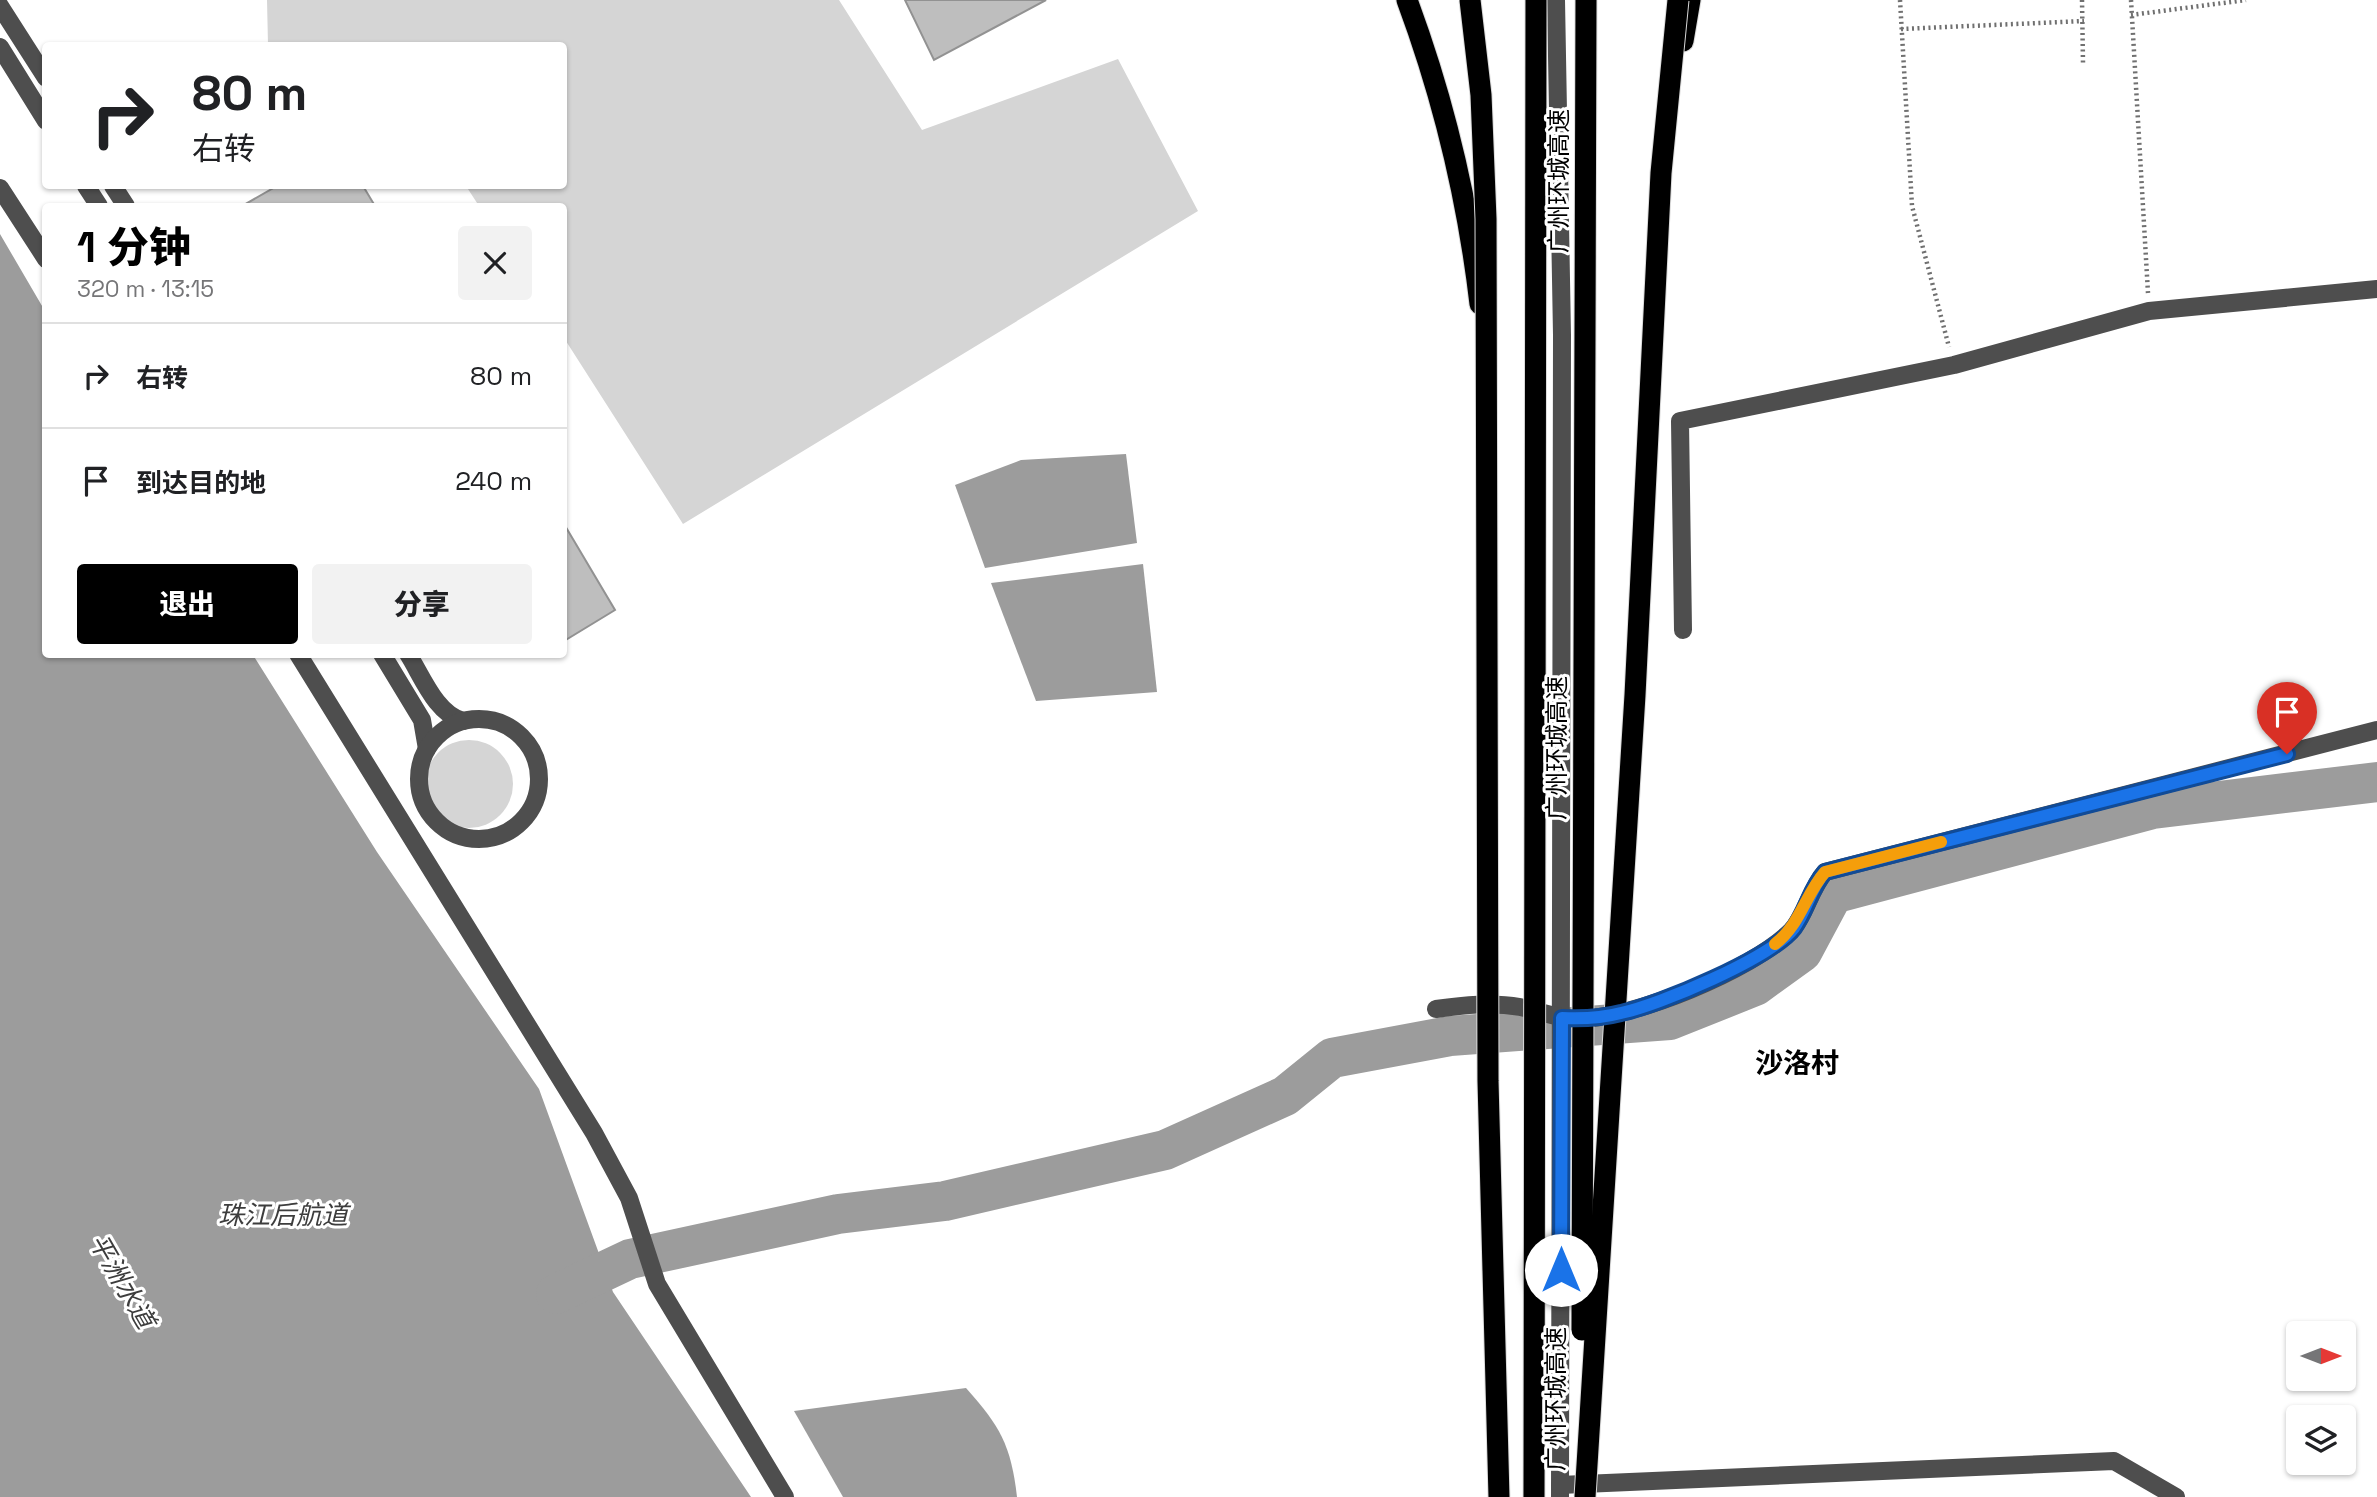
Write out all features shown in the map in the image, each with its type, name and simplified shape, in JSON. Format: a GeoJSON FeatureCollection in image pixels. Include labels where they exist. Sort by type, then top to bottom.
{"type":"FeatureCollection","features":[{"type":"Feature","properties":{"kind":"highway"},"geometry":{"type":"LineString","coordinates":[[1407,0],[1437,94],[1472,249],[1484,351],[1488,466]]}},
{"type":"Feature","properties":{"kind":"highway"},"geometry":{"type":"LineString","coordinates":[[1470,0],[1484,136],[1488,466],[1488,1081],[1499,1497]]}},
{"type":"Feature","properties":{"kind":"highway","name":"广州环城高速"},"geometry":{"type":"LineString","coordinates":[[1534,1497],[1536,0]]}},
{"type":"Feature","properties":{"kind":"highway","name":"广州环城高速"},"geometry":{"type":"LineString","coordinates":[[1584,1497],[1586,0]]}},
{"type":"Feature","properties":{"kind":"highway"},"geometry":{"type":"LineString","coordinates":[[1584,1497],[1635,695],[1663,145],[1678,0]]}},
{"type":"Feature","properties":{"kind":"highway"},"geometry":{"type":"LineString","coordinates":[[1646,444],[1667,167],[1690,0]]}},
{"type":"Feature","properties":{"kind":"street"},"geometry":{"type":"LineString","coordinates":[[1556,0],[1562,335],[1560,1491],[2114,1461],[2176,1497]]}},
{"type":"Feature","properties":{"kind":"street"},"geometry":{"type":"LineString","coordinates":[[0,6],[42,72]]}},
{"type":"Feature","properties":{"kind":"street"},"geometry":{"type":"LineString","coordinates":[[0,47],[42,115]]}},
{"type":"Feature","properties":{"kind":"street"},"geometry":{"type":"LineString","coordinates":[[0,188],[42,253]]}},
{"type":"Feature","properties":{"kind":"street"},"geometry":{"type":"LineString","coordinates":[[1683,631],[1680,421],[1954,366],[2149,312],[2377,289]]}},
{"type":"Feature","properties":{"kind":"street"},"geometry":{"type":"LineString","coordinates":[[300,658],[594,1133],[629,1198],[657,1284],[729,1410],[785,1497]]}},
{"type":"Feature","properties":{"kind":"street"},"geometry":{"type":"LineString","coordinates":[[384,658],[422,720],[427,749]]}},
{"type":"Feature","properties":{"kind":"street"},"geometry":{"type":"LineString","coordinates":[[411,658],[441,706],[453,719],[463,721]]}},
{"type":"Feature","properties":{"kind":"street"},"geometry":{"type":"LineString","coordinates":[[475,718],[495,720],[513,729],[527,742],[537,760],[540,780],[536,799],[526,817],[512,830],[494,838],[464,837],[438,823],[426,807],[420,788],[420,768],[427,749],[439,734],[463,721],[475,718]]}},
{"type":"Feature","properties":{"kind":"street"},"geometry":{"type":"LineString","coordinates":[[1436,1009],[1500,1005],[1562,1018],[1602,1017],[1639,1009],[1744,963],[1776,943],[1794,928],[1815,884],[1825,872],[2377,730]]}},
{"type":"Feature","properties":{"kind":"street"},"geometry":{"type":"LineString","coordinates":[[413,838],[438,823]]}},
{"type":"Feature","properties":{"kind":"path"},"geometry":{"type":"LineString","coordinates":[[1900,0],[1912,206],[1954,366]]}},
{"type":"Feature","properties":{"kind":"path"},"geometry":{"type":"LineString","coordinates":[[2082,0],[2083,63]]}},
{"type":"Feature","properties":{"kind":"path"},"geometry":{"type":"LineString","coordinates":[[2131,0],[2149,312]]}},
{"type":"Feature","properties":{"kind":"path"},"geometry":{"type":"LineString","coordinates":[[2131,15],[2246,0]]}},
{"type":"Feature","properties":{"kind":"path"},"geometry":{"type":"LineString","coordinates":[[1901,29],[2084,21]]}},
{"type":"Feature","properties":{"kind":"shaded area"},"geometry":{"type":"Polygon","coordinates":[[[267,0],[839,0],[922,130],[1118,59],[1198,211],[683,524],[567,343],[567,203],[477,203],[468,189],[567,189],[567,42],[268,42],[267,0]]]}},
{"type":"Feature","properties":{"kind":"shaded area"},"geometry":{"type":"Polygon","coordinates":[[[469,740],[494,747],[506,759],[513,784],[506,809],[494,821],[469,828],[444,821],[432,809],[425,784],[432,759],[444,747],[469,740]]]}},
{"type":"Feature","properties":{"kind":"water","name":"珠江后航道"},"geometry":{"type":"Polygon","coordinates":[[[0,234],[42,306],[42,658],[255,658],[377,852],[539,1089],[613,1292],[751,1497],[0,1497],[0,234]]]}},
{"type":"Feature","properties":{"kind":"water"},"geometry":{"type":"Polygon","coordinates":[[[1126,454],[1137,543],[985,568],[955,485],[1021,460],[1126,454]]]}},
{"type":"Feature","properties":{"kind":"water"},"geometry":{"type":"Polygon","coordinates":[[[1143,564],[1157,692],[1036,701],[991,583],[1143,564]]]}},
{"type":"Feature","properties":{"kind":"water"},"geometry":{"type":"Polygon","coordinates":[[[966,1388],[1002,1437],[1011,1463],[1017,1497],[843,1497],[794,1411],[966,1388]]]}},
{"type":"Feature","properties":{"kind":"building"},"geometry":{"type":"Polygon","coordinates":[[[905,0],[1046,0],[934,60],[905,0]]]}},
{"type":"Feature","properties":{"kind":"building"},"geometry":{"type":"Polygon","coordinates":[[[272,189],[365,189],[373,203],[247,203],[272,189]]]}},
{"type":"Feature","properties":{"kind":"building"},"geometry":{"type":"Polygon","coordinates":[[[567,529],[615,610],[567,639],[567,529]]]}},
{"type":"Feature","properties":{"kind":"waterway"},"geometry":{"type":"LineString","coordinates":[[556,1294],[630,1259],[838,1214],[945,1201],[1165,1150],[1285,1096],[1332,1058],[1450,1036],[1670,1020],[1755,986],[1802,952],[1833,894],[2153,809],[2377,782]]}},
{"type":"Feature","properties":{"kind":"slow traffic"},"geometry":{"type":"LineString","coordinates":[[1775,944],[1794,928],[1815,884],[1825,872],[1851,863],[1941,842]]}},
{"type":"Feature","properties":{"kind":"district","name":"沙洛村"},"geometry":{"type":"Point","coordinates":[1797,1063]}},
{"type":"Feature","properties":{"kind":"route"},"geometry":{"type":"LineString","coordinates":[[1561,1270],[1562,1018],[1602,1017],[1639,1009],[1744,963],[1794,928],[1815,884],[1825,872],[1851,863],[2287,754]]}},
{"type":"Feature","properties":{"kind":"water label","name":"平洲水道"},"geometry":{"type":"Point","coordinates":[122,1281]}}]}
